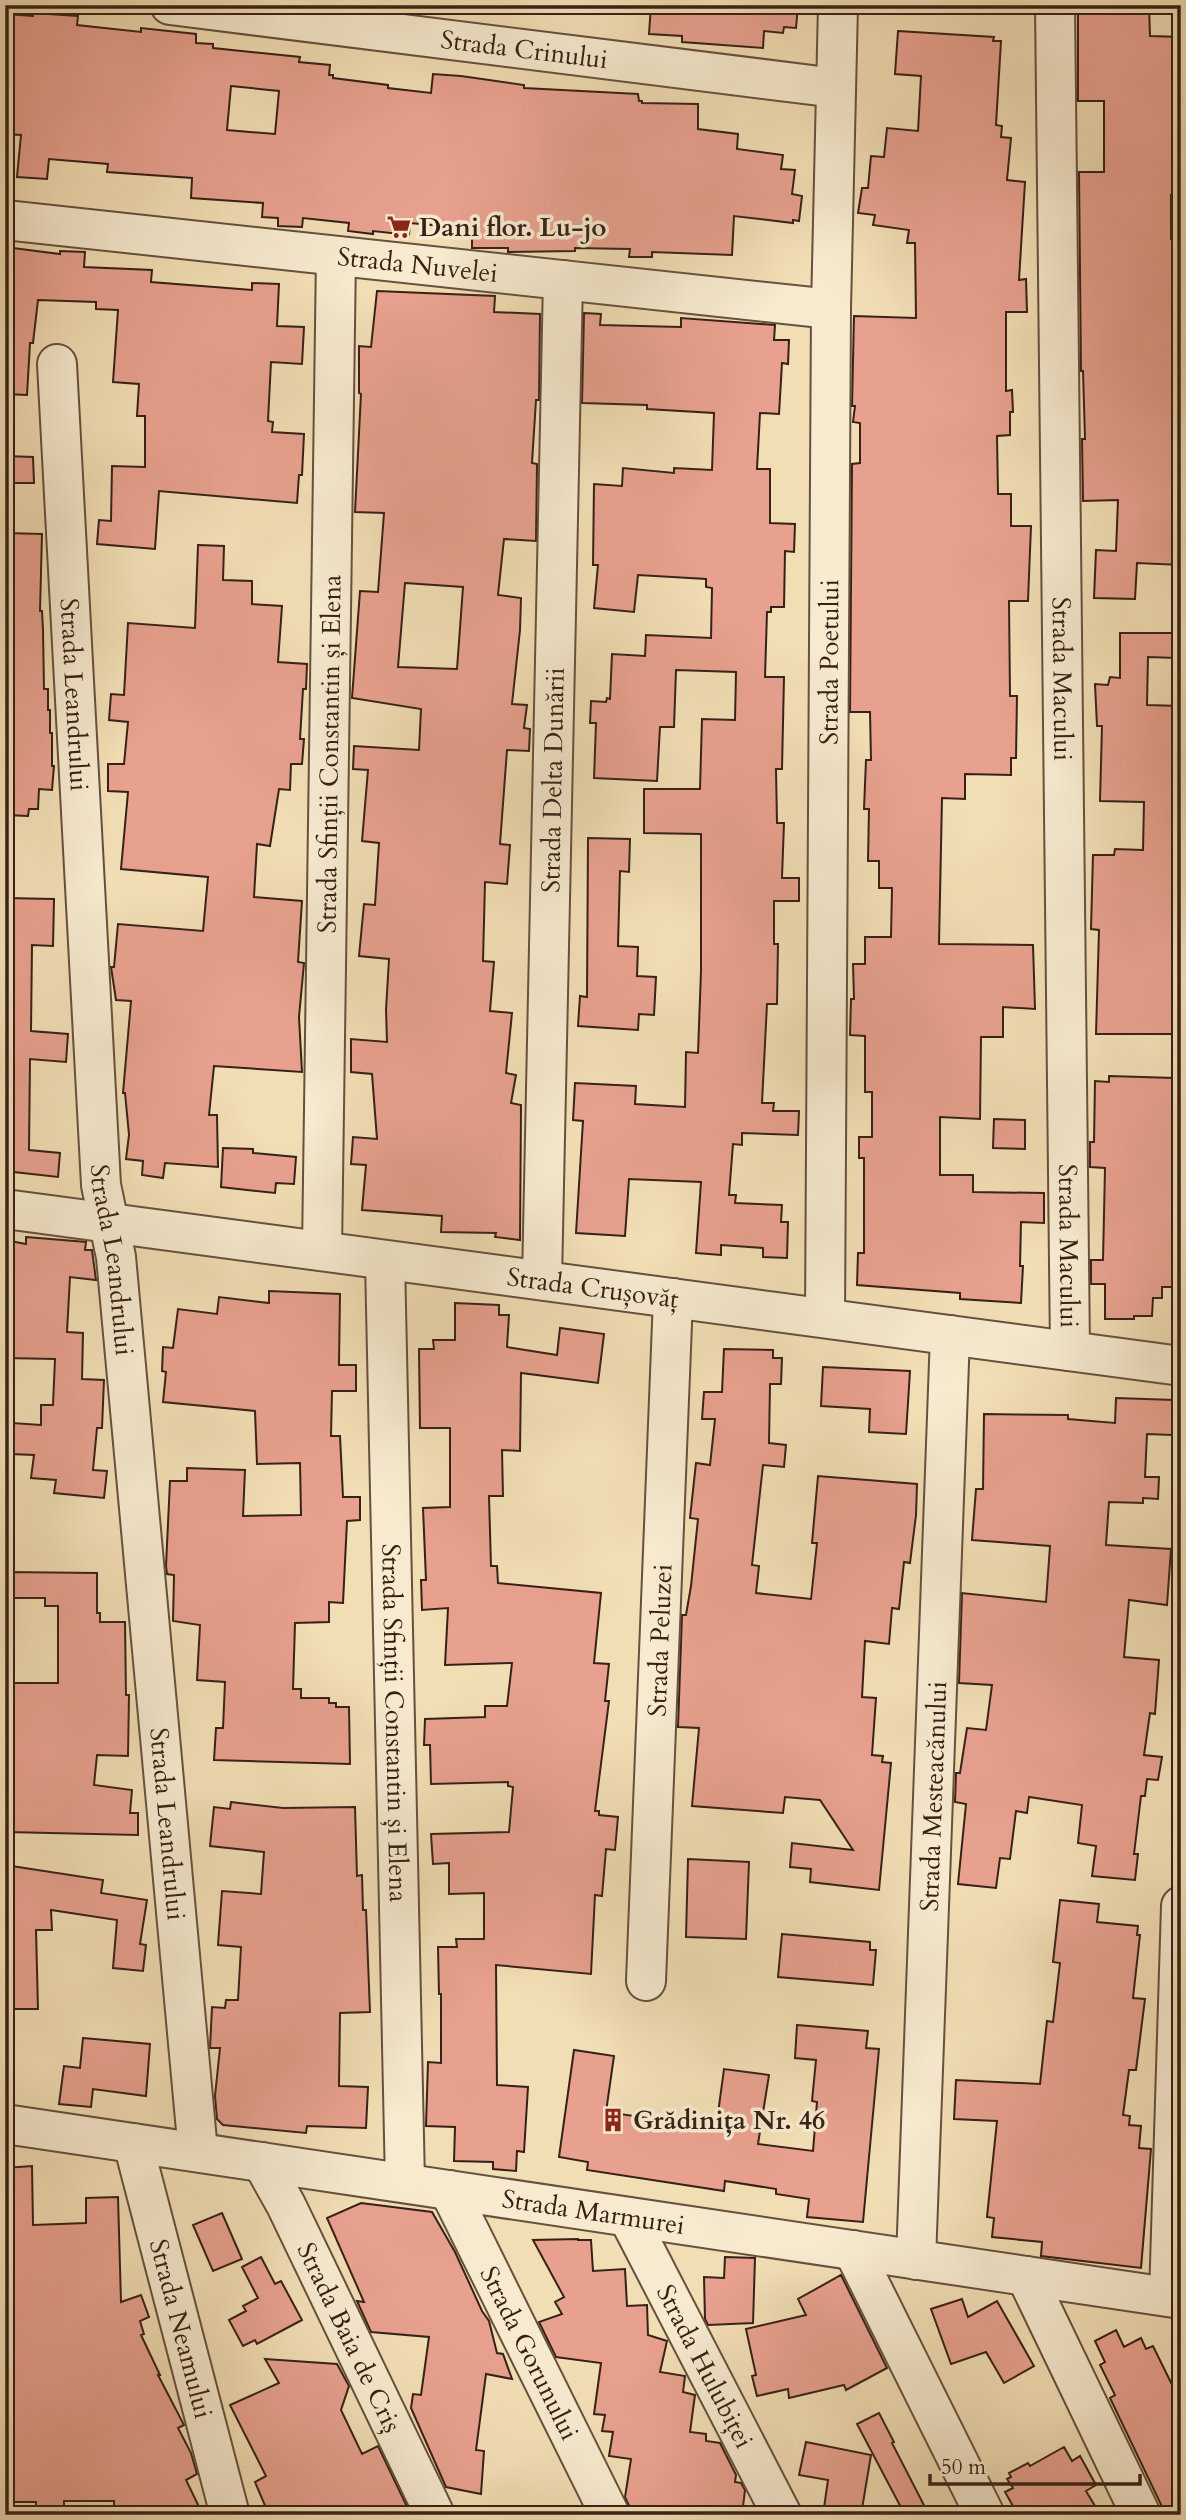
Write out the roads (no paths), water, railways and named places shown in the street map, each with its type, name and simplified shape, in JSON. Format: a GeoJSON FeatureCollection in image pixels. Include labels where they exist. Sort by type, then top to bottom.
{"type":"FeatureCollection","features":[{"type":"Feature","properties":{"kind":"street","name":"Strada Crinului"},"geometry":{"type":"LineString","coordinates":[[170,5],[836,88]]}},
{"type":"Feature","properties":{"kind":"street","name":"Strada Poetului"},"geometry":{"type":"LineString","coordinates":[[825,1318],[831,309],[838,5]]}},
{"type":"Feature","properties":{"kind":"street","name":"Strada Macului"},"geometry":{"type":"LineString","coordinates":[[1055,5],[1070,1351]]}},
{"type":"Feature","properties":{"kind":"street","name":"Strada Nuvelei"},"geometry":{"type":"LineString","coordinates":[[5,220],[831,309]]}},
{"type":"Feature","properties":{"kind":"street","name":"Strada Sfinții Constantin și Elena"},"geometry":{"type":"LineString","coordinates":[[322,1251],[336,256]]}},
{"type":"Feature","properties":{"kind":"street","name":"Strada Delta Dunării"},"geometry":{"type":"LineString","coordinates":[[542,1280],[563,280]]}},
{"type":"Feature","properties":{"kind":"street","name":"Strada Leandrului"},"geometry":{"type":"LineString","coordinates":[[57,364],[100,1185],[110,1223],[117,1270],[198,2152]]}},
{"type":"Feature","properties":{"kind":"street","name":"Strada Crușovăț"},"geometry":{"type":"LineString","coordinates":[[5,1209],[1181,1366]]}},
{"type":"Feature","properties":{"kind":"street","name":"Strada Sfinții Constantin și Elena"},"geometry":{"type":"LineString","coordinates":[[385,1261],[405,2183]]}},
{"type":"Feature","properties":{"kind":"street","name":"Strada Peluzei"},"geometry":{"type":"LineString","coordinates":[[646,1981],[673,1298]]}},
{"type":"Feature","properties":{"kind":"street","name":"Strada Mesteacănului"},"geometry":{"type":"LineString","coordinates":[[916,2260],[950,1335]]}},
{"type":"Feature","properties":{"kind":"street"},"geometry":{"type":"LineString","coordinates":[[1175,2298],[1181,1906]]}},
{"type":"Feature","properties":{"kind":"street","name":"Strada Marmurei"},"geometry":{"type":"LineString","coordinates":[[5,2124],[1175,2298]]}},
{"type":"Feature","properties":{"kind":"street","name":"Strada Neamului"},"geometry":{"type":"LineString","coordinates":[[133,2143],[230,2515]]}},
{"type":"Feature","properties":{"kind":"street","name":"Strada Baia de Criș"},"geometry":{"type":"LineString","coordinates":[[262,2162],[286,2205],[436,2515]]}},
{"type":"Feature","properties":{"kind":"street","name":"Strada Gorunului"},"geometry":{"type":"LineString","coordinates":[[449,2190],[610,2515]]}},
{"type":"Feature","properties":{"kind":"street","name":"Strada Hulubiței"},"geometry":{"type":"LineString","coordinates":[[628,2217],[782,2515]]}},
{"type":"Feature","properties":{"kind":"street"},"geometry":{"type":"LineString","coordinates":[[853,2250],[985,2515]]}},
{"type":"Feature","properties":{"kind":"street"},"geometry":{"type":"LineString","coordinates":[[1026,2276],[1141,2515]]}},
{"type":"Feature","properties":{"kind":"place","name":"Dani flor. Lu-jo"},"geometry":{"type":"Point","coordinates":[399,227]}},
{"type":"Feature","properties":{"kind":"place","name":"Grădinița Nr. 46"},"geometry":{"type":"Point","coordinates":[613,2120]}}]}
